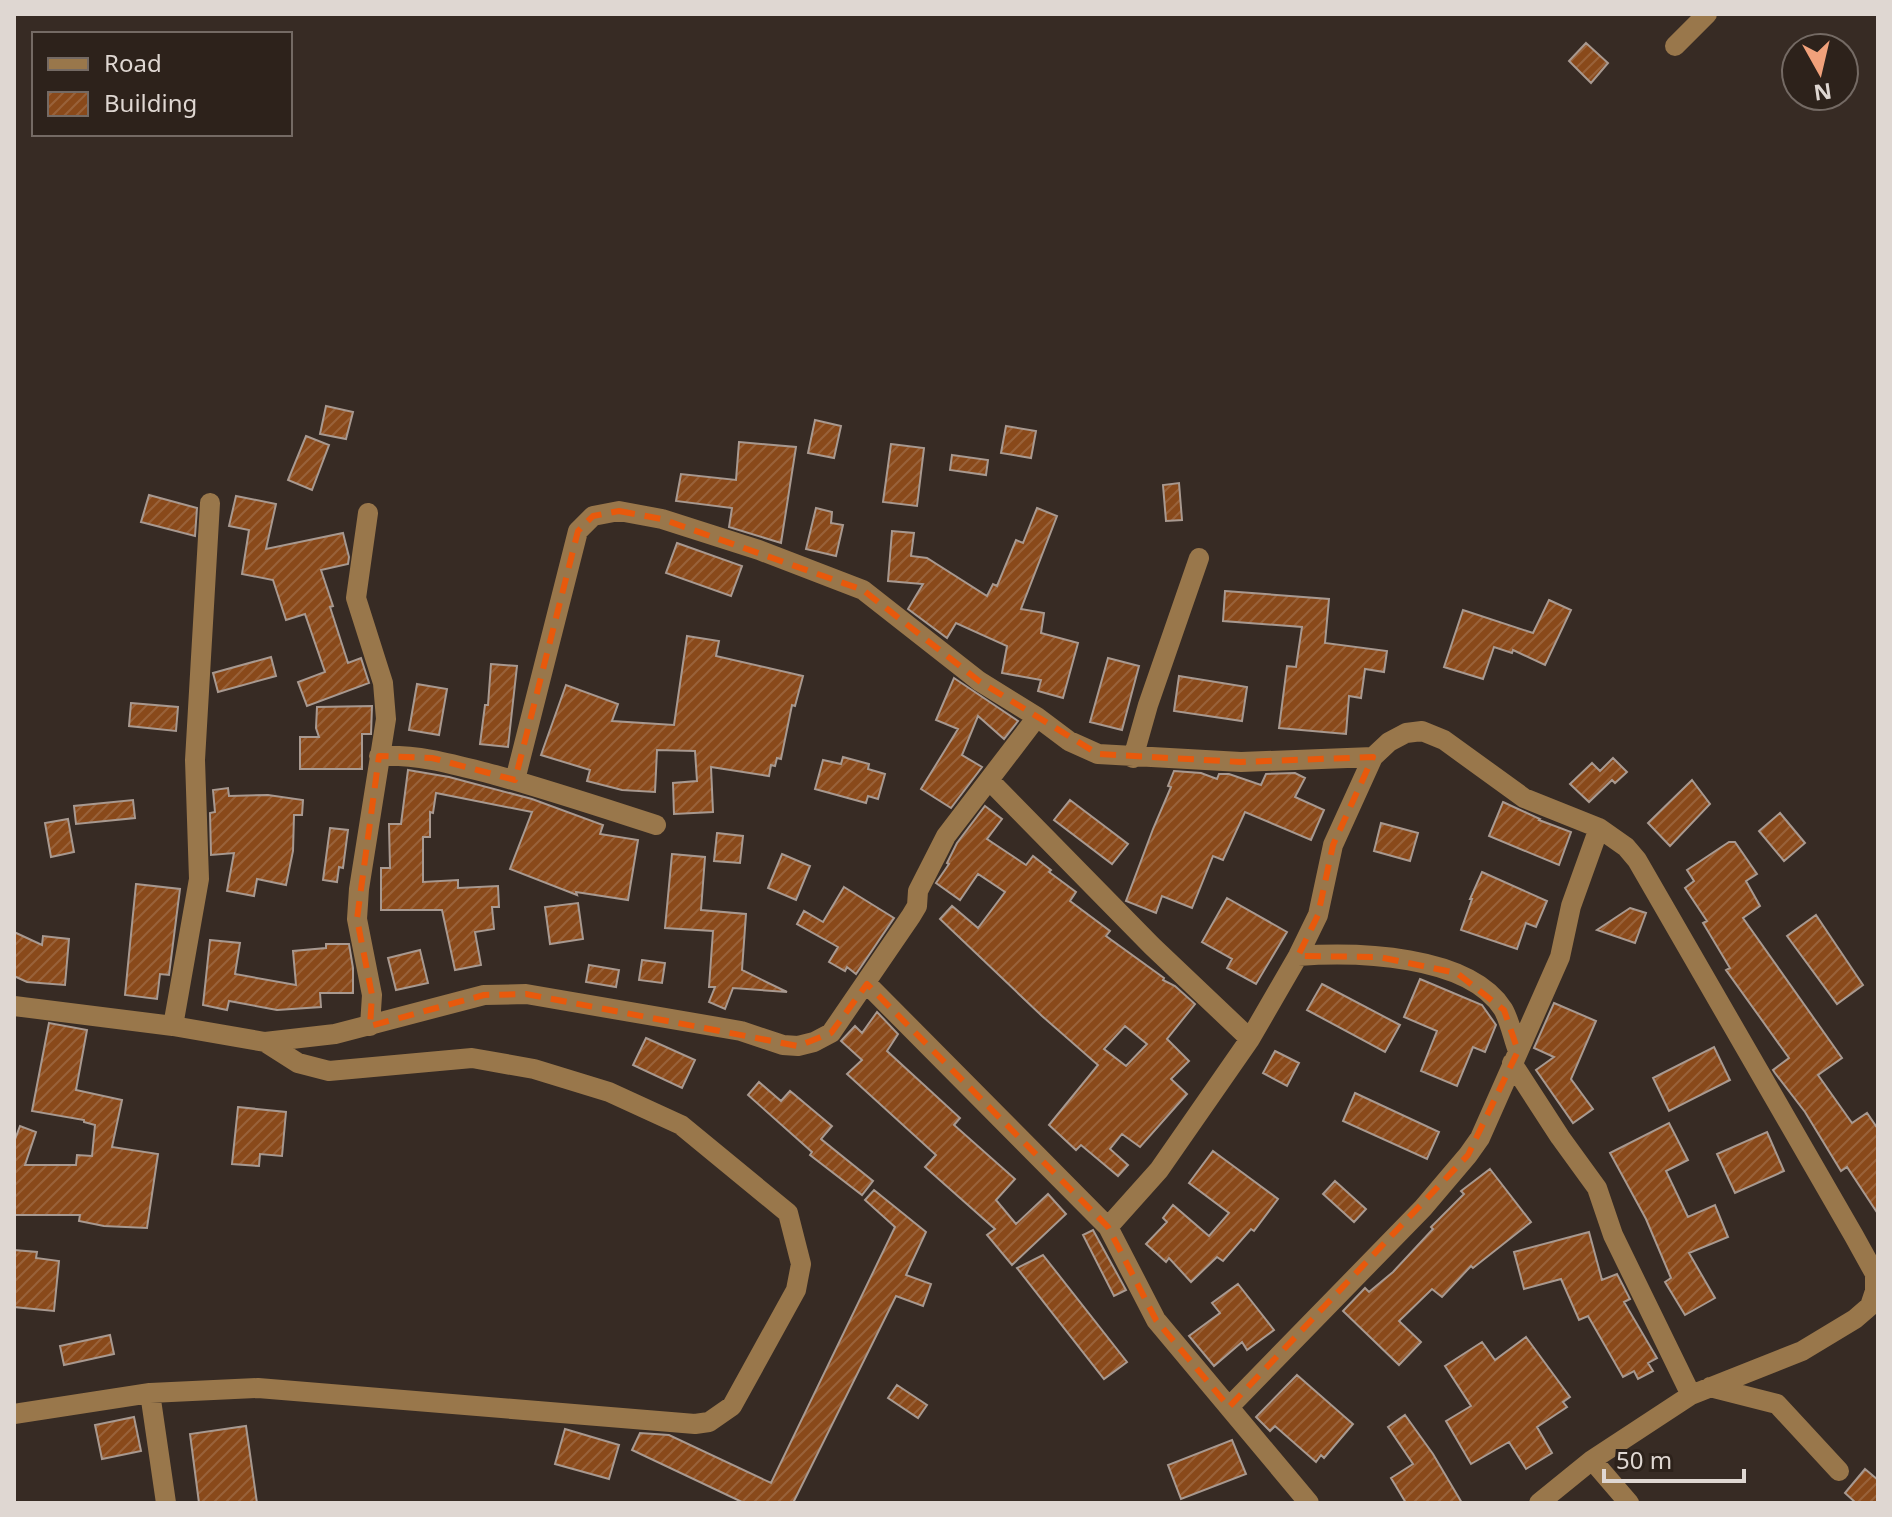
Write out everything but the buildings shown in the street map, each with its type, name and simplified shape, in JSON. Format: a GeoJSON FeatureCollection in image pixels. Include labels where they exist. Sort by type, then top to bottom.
{"type":"FeatureCollection","features":[{"type":"Feature","properties":{"kind":"street"},"geometry":{"type":"LineString","coordinates":[[1675,46],[1707,14]]}},
{"type":"Feature","properties":{"kind":"street"},"geometry":{"type":"LineString","coordinates":[[173,1026],[199,879],[195,760],[210,503]]}},
{"type":"Feature","properties":{"kind":"street"},"geometry":{"type":"LineString","coordinates":[[515,780],[578,531],[593,516],[619,511],[676,523],[759,550],[863,590],[979,681],[1069,741],[1098,754],[1241,762],[1373,757]]}},
{"type":"Feature","properties":{"kind":"street"},"geometry":{"type":"LineString","coordinates":[[368,513],[356,598],[383,683],[386,719],[357,919],[372,995],[370,1026]]}},
{"type":"Feature","properties":{"kind":"street"},"geometry":{"type":"LineString","coordinates":[[1133,758],[1199,558]]}},
{"type":"Feature","properties":{"kind":"street"},"geometry":{"type":"LineString","coordinates":[[14,1006],[173,1026],[265,1042],[335,1034],[484,995],[526,994],[741,1031],[783,1045],[798,1046],[814,1042],[831,1033],[867,984],[917,906],[918,891],[946,836],[1037,717]]}},
{"type":"Feature","properties":{"kind":"street"},"geometry":{"type":"LineString","coordinates":[[1108,1227],[1159,1170],[1250,1039],[1318,915],[1333,845],[1373,757],[1389,742],[1406,733],[1422,731],[1444,740],[1524,798],[1599,828],[1626,847],[1637,860],[1875,1274],[1875,1291],[1870,1306],[1855,1319],[1802,1351],[1701,1391],[1592,1460],[1539,1503]]}},
{"type":"Feature","properties":{"kind":"street"},"geometry":{"type":"LineString","coordinates":[[379,756],[432,758],[515,780],[656,825]]}},
{"type":"Feature","properties":{"kind":"street"},"geometry":{"type":"LineString","coordinates":[[990,781],[1152,946],[1250,1039]]}},
{"type":"Feature","properties":{"kind":"street"},"geometry":{"type":"LineString","coordinates":[[1229,1407],[1423,1208],[1480,1138],[1560,957],[1571,906],[1599,828]]}},
{"type":"Feature","properties":{"kind":"street"},"geometry":{"type":"LineString","coordinates":[[1298,956],[1339,953],[1379,957],[1457,973],[1486,990],[1504,1010],[1515,1057],[1560,1137],[1597,1188],[1613,1235],[1701,1391]]}},
{"type":"Feature","properties":{"kind":"street"},"geometry":{"type":"LineString","coordinates":[[867,984],[1108,1227],[1156,1320],[1309,1503]]}},
{"type":"Feature","properties":{"kind":"street"},"geometry":{"type":"LineString","coordinates":[[14,1414],[150,1393],[258,1388],[695,1424],[718,1417],[732,1406],[796,1290],[801,1264],[788,1213],[681,1125],[609,1092],[534,1069],[472,1058],[329,1071],[298,1063],[265,1042]]}},
{"type":"Feature","properties":{"kind":"street"},"geometry":{"type":"LineString","coordinates":[[1701,1391],[1777,1404],[1839,1471]]}},
{"type":"Feature","properties":{"kind":"street"},"geometry":{"type":"LineString","coordinates":[[150,1393],[166,1503]]}},
{"type":"Feature","properties":{"kind":"street"},"geometry":{"type":"LineString","coordinates":[[1592,1460],[1629,1503]]}},
{"type":"Feature","properties":{"kind":"highlighted area"},"geometry":{"type":"Polygon","coordinates":[[[619,511],[662,519],[863,590],[979,681],[1098,754],[1241,762],[1373,757],[1333,845],[1318,915],[1298,956],[1379,957],[1457,973],[1504,1010],[1518,1051],[1468,1155],[1229,1407],[1156,1320],[1108,1227],[867,984],[831,1033],[798,1046],[526,994],[484,995],[370,1026],[372,995],[357,919],[379,756],[432,758],[515,780],[578,531],[593,516],[619,511]]]}}]}
